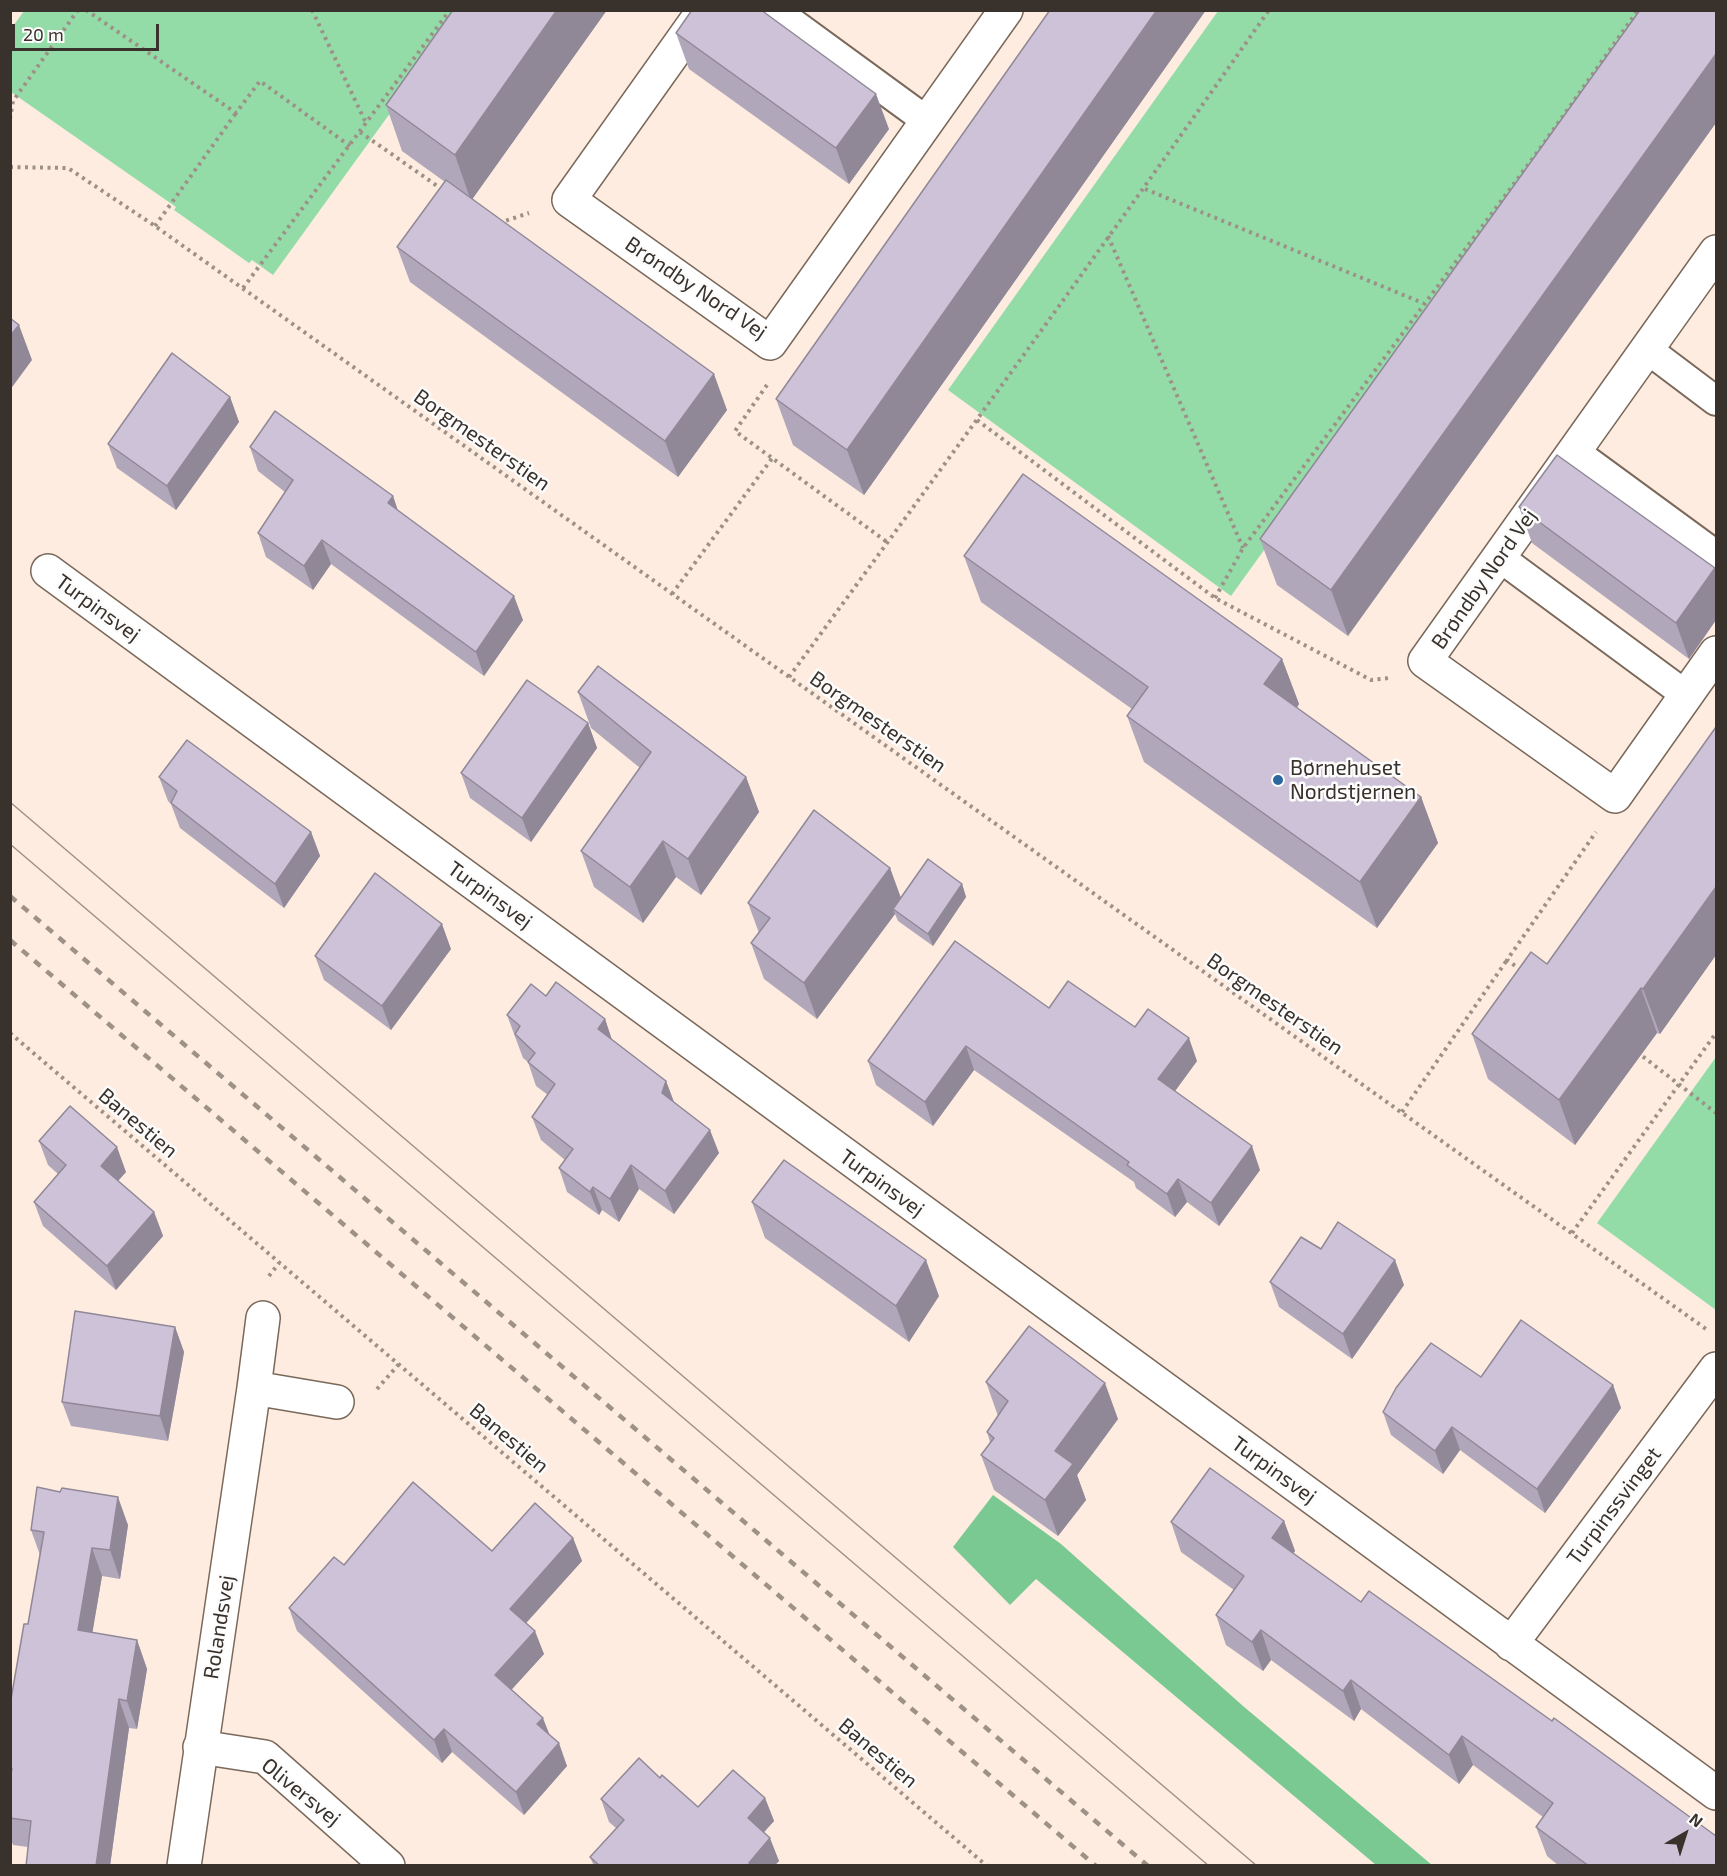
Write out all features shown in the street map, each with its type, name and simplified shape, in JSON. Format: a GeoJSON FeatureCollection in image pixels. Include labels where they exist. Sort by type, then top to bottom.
{"type":"FeatureCollection","features":[{"type":"Feature","properties":{"kind":"street"},"geometry":{"type":"LineString","coordinates":[[569,200],[704,10]]}},
{"type":"Feature","properties":{"kind":"street","name":"Brøndby Nord Vej"},"geometry":{"type":"LineString","coordinates":[[569,200],[770,343],[1006,10]]}},
{"type":"Feature","properties":{"kind":"street","name":"Brøndby Nord Vej"},"geometry":{"type":"LineString","coordinates":[[1716,252],[1425,661],[1615,796],[1716,653]]}},
{"type":"Feature","properties":{"kind":"street","name":"Turpinsvej"},"geometry":{"type":"LineString","coordinates":[[48,571],[1716,1793]]}},
{"type":"Feature","properties":{"kind":"street","name":"Rolandsvej"},"geometry":{"type":"LineString","coordinates":[[184,1866],[263,1318]]}},
{"type":"Feature","properties":{"kind":"street","name":"Turpinssvinget"},"geometry":{"type":"LineString","coordinates":[[1512,1644],[1716,1369]]}},
{"type":"Feature","properties":{"kind":"street"},"geometry":{"type":"LineString","coordinates":[[254,1388],[337,1402]]}},
{"type":"Feature","properties":{"kind":"street","name":"Oliversvej"},"geometry":{"type":"LineString","coordinates":[[201,1747],[265,1757],[388,1866]]}},
{"type":"Feature","properties":{"kind":"lane"},"geometry":{"type":"LineString","coordinates":[[775,10],[927,121]]}},
{"type":"Feature","properties":{"kind":"lane"},"geometry":{"type":"LineString","coordinates":[[1647,349],[1716,401]]}},
{"type":"Feature","properties":{"kind":"lane"},"geometry":{"type":"LineString","coordinates":[[1574,451],[1716,555]]}},
{"type":"Feature","properties":{"kind":"lane"},"geometry":{"type":"LineString","coordinates":[[1499,557],[1686,695]]}},
{"type":"Feature","properties":{"kind":"path"},"geometry":{"type":"LineString","coordinates":[[10,119],[13,101],[78,10]]}},
{"type":"Feature","properties":{"kind":"path"},"geometry":{"type":"LineString","coordinates":[[86,10],[236,113]]}},
{"type":"Feature","properties":{"kind":"path"},"geometry":{"type":"LineString","coordinates":[[312,10],[366,123]]}},
{"type":"Feature","properties":{"kind":"path"},"geometry":{"type":"LineString","coordinates":[[243,288],[450,10]]}},
{"type":"Feature","properties":{"kind":"path"},"geometry":{"type":"LineString","coordinates":[[789,677],[977,420],[1108,235],[1145,189],[1269,10]]}},
{"type":"Feature","properties":{"kind":"path"},"geometry":{"type":"LineString","coordinates":[[1215,598],[1243,548],[1539,150],[1638,10]]}},
{"type":"Feature","properties":{"kind":"path"},"geometry":{"type":"LineString","coordinates":[[154,226],[260,81],[350,146]]}},
{"type":"Feature","properties":{"kind":"path"},"geometry":{"type":"LineString","coordinates":[[360,132],[445,191]]}},
{"type":"Feature","properties":{"kind":"path","name":"Borgmesterstien"},"geometry":{"type":"LineString","coordinates":[[10,167],[68,168],[154,226],[1707,1329]]}},
{"type":"Feature","properties":{"kind":"path"},"geometry":{"type":"LineString","coordinates":[[1145,189],[1423,303]]}},
{"type":"Feature","properties":{"kind":"path"},"geometry":{"type":"LineString","coordinates":[[494,225],[569,200]]}},
{"type":"Feature","properties":{"kind":"path"},"geometry":{"type":"LineString","coordinates":[[1108,235],[1243,548]]}},
{"type":"Feature","properties":{"kind":"path"},"geometry":{"type":"LineString","coordinates":[[770,343],[781,364],[735,431],[887,543]]}},
{"type":"Feature","properties":{"kind":"path"},"geometry":{"type":"LineString","coordinates":[[977,420],[1215,598],[1371,680],[1396,677]]}},
{"type":"Feature","properties":{"kind":"path"},"geometry":{"type":"LineString","coordinates":[[672,594],[773,457]]}},
{"type":"Feature","properties":{"kind":"path"},"geometry":{"type":"LineString","coordinates":[[1402,1113],[1601,825]]}},
{"type":"Feature","properties":{"kind":"path"},"geometry":{"type":"LineString","coordinates":[[1507,960],[1527,974]]}},
{"type":"Feature","properties":{"kind":"path","name":"Banestien"},"geometry":{"type":"LineString","coordinates":[[10,1033],[987,1866]]}},
{"type":"Feature","properties":{"kind":"path"},"geometry":{"type":"LineString","coordinates":[[1572,1233],[1716,1033]]}},
{"type":"Feature","properties":{"kind":"path"},"geometry":{"type":"LineString","coordinates":[[1633,1049],[1716,1113]]}},
{"type":"Feature","properties":{"kind":"green space"},"geometry":{"type":"Polygon","coordinates":[[[24,11],[464,11],[273,275],[252,260],[249,263],[174,210],[176,207],[11,92],[11,29],[24,11]]]}},
{"type":"Feature","properties":{"kind":"green space"},"geometry":{"type":"Polygon","coordinates":[[[1218,11],[1652,11],[1231,596],[948,390],[1218,11]]]}},
{"type":"Feature","properties":{"kind":"green space"},"geometry":{"type":"Polygon","coordinates":[[[1716,1057],[1716,1310],[1597,1223],[1716,1057]]]}},
{"type":"Feature","properties":{"kind":"green space"},"geometry":{"type":"Polygon","coordinates":[[[993,1495],[1061,1544],[1243,1706],[1432,1865],[1376,1865],[1036,1579],[1010,1605],[953,1547],[993,1495]]]}},
{"type":"Feature","properties":{"kind":"building"},"geometry":{"type":"Polygon","coordinates":[[[453,10],[557,10],[455,155],[386,105],[453,10]]]}},
{"type":"Feature","properties":{"kind":"building"},"geometry":{"type":"Polygon","coordinates":[[[692,10],[761,10],[876,94],[836,148],[676,33],[692,10]]]}},
{"type":"Feature","properties":{"kind":"building"},"geometry":{"type":"Polygon","coordinates":[[[1050,10],[1157,10],[847,450],[776,399],[1050,10]]]}},
{"type":"Feature","properties":{"kind":"building"},"geometry":{"type":"Polygon","coordinates":[[[1640,10],[1716,10],[1716,54],[1331,590],[1260,539],[1640,10]]]}},
{"type":"Feature","properties":{"kind":"building"},"geometry":{"type":"Polygon","coordinates":[[[446,180],[714,374],[665,441],[397,247],[446,180]]]}},
{"type":"Feature","properties":{"kind":"building"},"geometry":{"type":"Polygon","coordinates":[[[10,318],[19,325],[10,336],[10,318]]]}},
{"type":"Feature","properties":{"kind":"building"},"geometry":{"type":"Polygon","coordinates":[[[172,353],[230,397],[167,486],[108,444],[172,353]]]}},
{"type":"Feature","properties":{"kind":"building"},"geometry":{"type":"Polygon","coordinates":[[[275,411],[393,496],[388,503],[514,596],[476,652],[322,540],[304,566],[258,533],[293,480],[250,447],[275,411]]]}},
{"type":"Feature","properties":{"kind":"building"},"geometry":{"type":"Polygon","coordinates":[[[1557,455],[1715,568],[1676,623],[1519,507],[1557,455]]]}},
{"type":"Feature","properties":{"kind":"building"},"geometry":{"type":"Polygon","coordinates":[[[1023,474],[1282,659],[1264,684],[1421,797],[1360,882],[1127,716],[1148,687],[964,556],[1023,474]]]}},
{"type":"Feature","properties":{"kind":"building"},"geometry":{"type":"Polygon","coordinates":[[[598,666],[746,777],[688,859],[663,841],[630,887],[581,851],[651,752],[578,692],[598,666]]]}},
{"type":"Feature","properties":{"kind":"building"},"geometry":{"type":"Polygon","coordinates":[[[527,680],[588,723],[522,818],[461,773],[527,680]]]}},
{"type":"Feature","properties":{"kind":"building"},"geometry":{"type":"Polygon","coordinates":[[[1716,727],[1716,887],[1559,1100],[1472,1034],[1531,952],[1547,964],[1716,727]]]}},
{"type":"Feature","properties":{"kind":"building"},"geometry":{"type":"Polygon","coordinates":[[[187,740],[311,832],[275,884],[171,803],[177,791],[159,777],[187,740]]]}},
{"type":"Feature","properties":{"kind":"building"},"geometry":{"type":"Polygon","coordinates":[[[814,810],[890,868],[804,983],[751,943],[770,918],[748,903],[814,810]]]}},
{"type":"Feature","properties":{"kind":"building"},"geometry":{"type":"Polygon","coordinates":[[[928,859],[962,884],[928,934],[893,909],[928,859]]]}},
{"type":"Feature","properties":{"kind":"building"},"geometry":{"type":"Polygon","coordinates":[[[375,873],[442,924],[382,1006],[315,956],[375,873]]]}},
{"type":"Feature","properties":{"kind":"building"},"geometry":{"type":"Polygon","coordinates":[[[955,941],[1049,1008],[1068,981],[1135,1027],[1148,1009],[1189,1038],[1158,1079],[1252,1146],[1211,1203],[1178,1179],[1167,1194],[1127,1165],[1129,1162],[966,1046],[925,1102],[868,1061],[955,941]]]}},
{"type":"Feature","properties":{"kind":"building"},"geometry":{"type":"Polygon","coordinates":[[[556,982],[605,1019],[598,1029],[666,1081],[662,1093],[710,1130],[665,1191],[631,1165],[610,1199],[593,1187],[590,1192],[559,1168],[573,1149],[532,1117],[555,1084],[528,1062],[535,1053],[515,1034],[520,1026],[507,1015],[531,984],[546,996],[556,982]]]}},
{"type":"Feature","properties":{"kind":"building"},"geometry":{"type":"Polygon","coordinates":[[[70,1106],[117,1147],[101,1166],[154,1212],[107,1266],[34,1202],[66,1165],[39,1141],[70,1106]]]}},
{"type":"Feature","properties":{"kind":"building"},"geometry":{"type":"Polygon","coordinates":[[[784,1160],[926,1260],[896,1306],[752,1202],[784,1160]]]}},
{"type":"Feature","properties":{"kind":"building"},"geometry":{"type":"Polygon","coordinates":[[[1338,1222],[1395,1260],[1343,1334],[1270,1282],[1301,1237],[1321,1249],[1338,1222]]]}},
{"type":"Feature","properties":{"kind":"building"},"geometry":{"type":"Polygon","coordinates":[[[75,1311],[175,1327],[160,1416],[62,1402],[75,1311]]]}},
{"type":"Feature","properties":{"kind":"building"},"geometry":{"type":"Polygon","coordinates":[[[1521,1320],[1613,1385],[1537,1489],[1452,1427],[1435,1451],[1383,1412],[1396,1388],[1431,1343],[1481,1377],[1521,1320]]]}},
{"type":"Feature","properties":{"kind":"building"},"geometry":{"type":"Polygon","coordinates":[[[1029,1326],[1105,1383],[1055,1451],[1073,1464],[1045,1500],[981,1455],[994,1438],[987,1432],[1008,1401],[986,1382],[1029,1326]]]}},
{"type":"Feature","properties":{"kind":"building"},"geometry":{"type":"Polygon","coordinates":[[[1210,1468],[1284,1521],[1272,1538],[1361,1602],[1369,1591],[1552,1721],[1554,1718],[1716,1836],[1716,1866],[1589,1866],[1536,1827],[1553,1803],[1462,1736],[1449,1755],[1351,1680],[1343,1691],[1261,1630],[1252,1642],[1216,1615],[1244,1576],[1171,1522],[1210,1468]]]}},
{"type":"Feature","properties":{"kind":"building"},"geometry":{"type":"Polygon","coordinates":[[[413,1482],[492,1551],[535,1503],[573,1538],[510,1609],[535,1631],[495,1675],[543,1718],[537,1724],[559,1743],[516,1792],[444,1729],[434,1740],[289,1608],[334,1557],[344,1565],[413,1482]]]}},
{"type":"Feature","properties":{"kind":"building"},"geometry":{"type":"Polygon","coordinates":[[[37,1487],[60,1492],[62,1488],[118,1497],[110,1550],[92,1548],[78,1630],[137,1640],[127,1701],[119,1699],[96,1866],[26,1866],[31,1821],[10,1818],[12,1769],[10,1768],[10,1705],[24,1624],[28,1624],[44,1532],[31,1530],[37,1487]]]}},
{"type":"Feature","properties":{"kind":"building"},"geometry":{"type":"Polygon","coordinates":[[[639,1758],[660,1778],[662,1775],[698,1807],[733,1770],[765,1798],[748,1818],[770,1838],[749,1863],[752,1866],[600,1866],[590,1857],[624,1820],[601,1799],[639,1758]]]}},
{"type":"Feature","properties":{"kind":"tram line"},"geometry":{"type":"LineString","coordinates":[[10,802],[1257,1866]]}},
{"type":"Feature","properties":{"kind":"tram line"},"geometry":{"type":"LineString","coordinates":[[10,844],[1209,1866]]}},
{"type":"Feature","properties":{"kind":"railway"},"geometry":{"type":"LineString","coordinates":[[10,896],[1148,1866]]}},
{"type":"Feature","properties":{"kind":"railway"},"geometry":{"type":"LineString","coordinates":[[10,940],[1096,1866]]}},
{"type":"Feature","properties":{"kind":"place","name":"Børnehuset Nordstjernen"},"geometry":{"type":"Point","coordinates":[1278,780]}}]}
